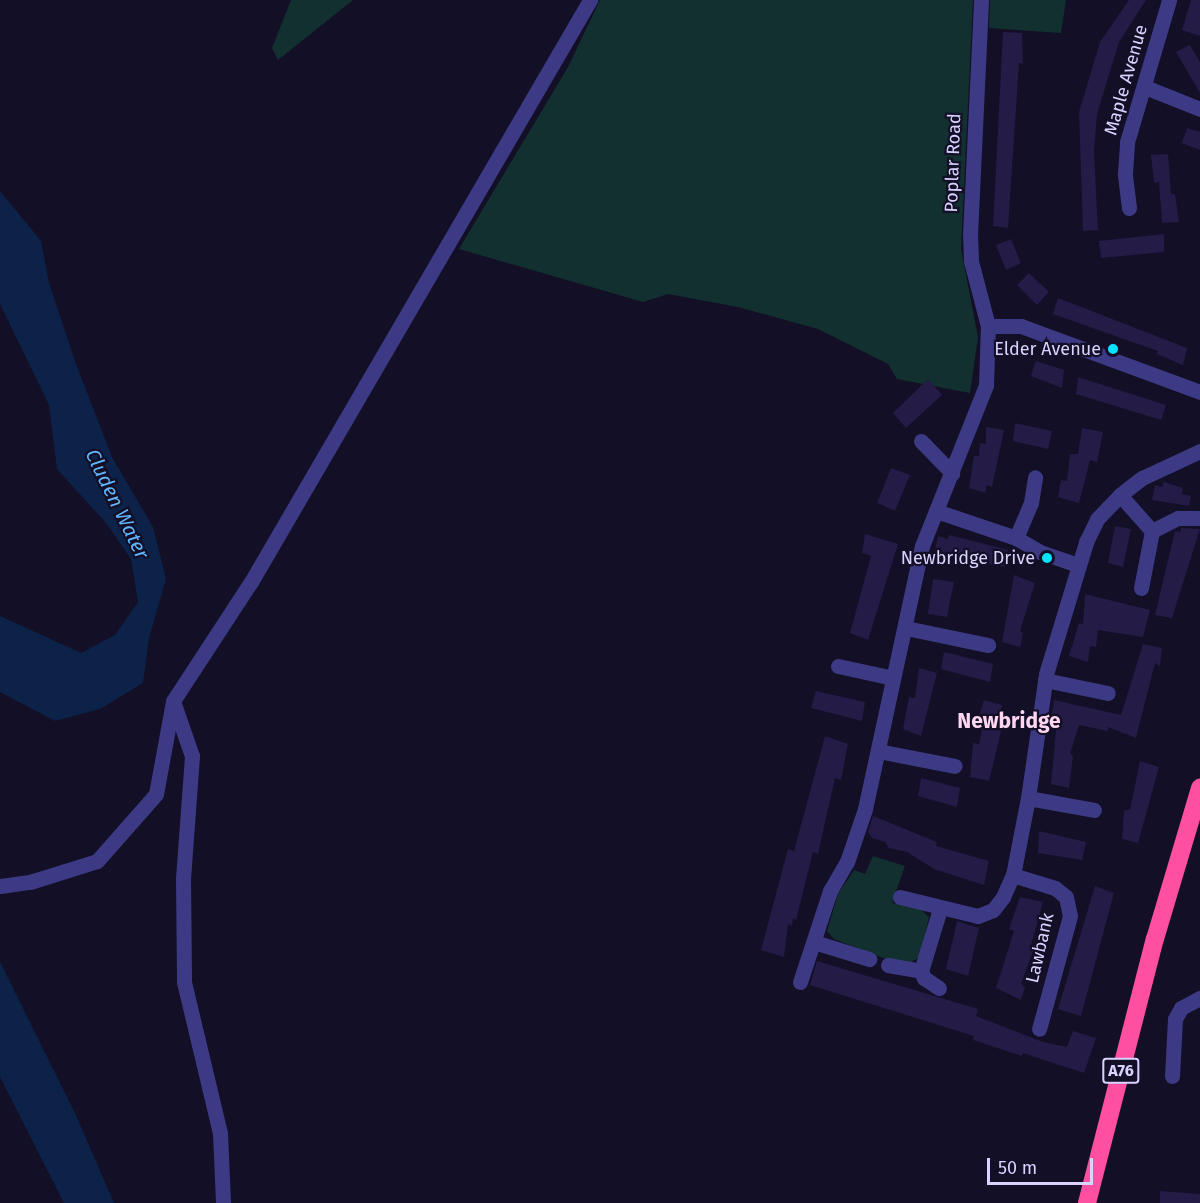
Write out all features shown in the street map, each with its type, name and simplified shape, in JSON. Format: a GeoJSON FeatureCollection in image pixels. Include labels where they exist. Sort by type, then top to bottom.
{"type":"FeatureCollection","features":[{"type":"Feature","properties":{"kind":"highway","name":"A76"},"geometry":{"type":"LineString","coordinates":[[1087,1203],[1155,939],[1200,788]]}},
{"type":"Feature","properties":{"kind":"street"},"geometry":{"type":"LineString","coordinates":[[0,886],[30,882],[97,861],[156,794],[173,701],[250,582],[590,0]]}},
{"type":"Feature","properties":{"kind":"street","name":"Poplar Road"},"geometry":{"type":"LineString","coordinates":[[981,0],[970,236],[971,261],[988,326]]}},
{"type":"Feature","properties":{"kind":"street","name":"Maple Avenue"},"geometry":{"type":"LineString","coordinates":[[1129,208],[1125,173],[1127,142],[1169,0]]}},
{"type":"Feature","properties":{"kind":"street"},"geometry":{"type":"LineString","coordinates":[[1145,87],[1200,109]]}},
{"type":"Feature","properties":{"kind":"street"},"geometry":{"type":"LineString","coordinates":[[800,982],[830,891],[858,835],[906,628],[922,546],[986,385],[988,326],[1021,326],[1200,392]]}},
{"type":"Feature","properties":{"kind":"street"},"geometry":{"type":"LineString","coordinates":[[921,441],[952,473]]}},
{"type":"Feature","properties":{"kind":"street"},"geometry":{"type":"LineString","coordinates":[[900,897],[940,909],[978,916],[993,910],[1003,897],[1013,875],[1028,798],[1045,680],[1077,565],[1097,519],[1120,495],[1142,478],[1200,451]]}},
{"type":"Feature","properties":{"kind":"street"},"geometry":{"type":"LineString","coordinates":[[1016,537],[1032,503],[1035,477]]}},
{"type":"Feature","properties":{"kind":"street"},"geometry":{"type":"LineString","coordinates":[[1120,495],[1152,531]]}},
{"type":"Feature","properties":{"kind":"street"},"geometry":{"type":"LineString","coordinates":[[936,511],[1016,537],[1040,552],[1077,565]]}},
{"type":"Feature","properties":{"kind":"street"},"geometry":{"type":"LineString","coordinates":[[1152,531],[1179,518],[1200,518]]}},
{"type":"Feature","properties":{"kind":"street"},"geometry":{"type":"LineString","coordinates":[[1141,588],[1152,531]]}},
{"type":"Feature","properties":{"kind":"street"},"geometry":{"type":"LineString","coordinates":[[906,628],[987,645]]}},
{"type":"Feature","properties":{"kind":"street"},"geometry":{"type":"LineString","coordinates":[[838,666],[893,678]]}},
{"type":"Feature","properties":{"kind":"street"},"geometry":{"type":"LineString","coordinates":[[1045,680],[1108,693]]}},
{"type":"Feature","properties":{"kind":"street"},"geometry":{"type":"LineString","coordinates":[[173,701],[192,756],[183,880],[184,982],[219,1134],[223,1203]]}},
{"type":"Feature","properties":{"kind":"street"},"geometry":{"type":"LineString","coordinates":[[878,752],[955,766]]}},
{"type":"Feature","properties":{"kind":"street"},"geometry":{"type":"LineString","coordinates":[[1028,798],[1094,810]]}},
{"type":"Feature","properties":{"kind":"street","name":"Lawbank"},"geometry":{"type":"LineString","coordinates":[[1013,875],[1055,888],[1066,897],[1070,916],[1039,1029]]}},
{"type":"Feature","properties":{"kind":"street"},"geometry":{"type":"LineString","coordinates":[[939,988],[924,978],[921,971],[940,909]]}},
{"type":"Feature","properties":{"kind":"street"},"geometry":{"type":"LineString","coordinates":[[814,942],[869,959]]}},
{"type":"Feature","properties":{"kind":"street"},"geometry":{"type":"LineString","coordinates":[[888,965],[921,971]]}},
{"type":"Feature","properties":{"kind":"street"},"geometry":{"type":"LineString","coordinates":[[1172,1076],[1175,1019],[1180,1008],[1199,995]]}},
{"type":"Feature","properties":{"kind":"green space"},"geometry":{"type":"Polygon","coordinates":[[[291,0],[353,0],[278,60],[272,48],[291,0]]]}},
{"type":"Feature","properties":{"kind":"green space"},"geometry":{"type":"Polygon","coordinates":[[[600,0],[973,0],[961,249],[978,337],[970,393],[897,379],[888,364],[818,329],[738,307],[668,294],[643,302],[459,249],[568,67],[600,0]]]}},
{"type":"Feature","properties":{"kind":"green space"},"geometry":{"type":"Polygon","coordinates":[[[990,0],[1066,0],[1061,33],[989,28],[990,0]]]}},
{"type":"Feature","properties":{"kind":"green space"},"geometry":{"type":"Polygon","coordinates":[[[873,856],[905,866],[892,903],[920,909],[929,917],[920,957],[904,966],[834,939],[827,931],[838,894],[854,870],[865,874],[873,856]]]}},
{"type":"Feature","properties":{"kind":"water","name":"Cluden Water"},"geometry":{"type":"Polygon","coordinates":[[[0,191],[41,241],[49,283],[76,364],[112,457],[153,527],[166,579],[149,638],[143,683],[100,709],[55,721],[0,692],[0,616],[81,653],[115,635],[138,602],[131,559],[106,523],[57,469],[49,405],[0,304],[0,191]]]}},
{"type":"Feature","properties":{"kind":"water"},"geometry":{"type":"Polygon","coordinates":[[[0,962],[75,1113],[114,1203],[64,1203],[0,1077],[0,962]]]}},
{"type":"Feature","properties":{"kind":"building"},"geometry":{"type":"Polygon","coordinates":[[[1129,0],[1146,0],[1119,42],[1097,114],[1094,152],[1098,230],[1083,231],[1079,112],[1100,42],[1129,0]]]}},
{"type":"Feature","properties":{"kind":"building"},"geometry":{"type":"Polygon","coordinates":[[[1191,0],[1200,0],[1200,36],[1182,30],[1191,0]]]}},
{"type":"Feature","properties":{"kind":"building"},"geometry":{"type":"Polygon","coordinates":[[[1003,32],[1022,33],[1023,64],[1019,63],[1008,228],[993,226],[1003,32]]]}},
{"type":"Feature","properties":{"kind":"building"},"geometry":{"type":"Polygon","coordinates":[[[1190,45],[1200,62],[1200,93],[1176,52],[1190,45]]]}},
{"type":"Feature","properties":{"kind":"building"},"geometry":{"type":"Polygon","coordinates":[[[1187,128],[1200,132],[1200,150],[1182,143],[1187,128]]]}},
{"type":"Feature","properties":{"kind":"building"},"geometry":{"type":"Polygon","coordinates":[[[1168,154],[1171,194],[1175,194],[1179,222],[1162,223],[1159,182],[1154,183],[1151,155],[1168,154]]]}},
{"type":"Feature","properties":{"kind":"building"},"geometry":{"type":"Polygon","coordinates":[[[1164,234],[1164,252],[1101,258],[1099,241],[1164,234]]]}},
{"type":"Feature","properties":{"kind":"building"},"geometry":{"type":"Polygon","coordinates":[[[1011,239],[1021,263],[1006,270],[996,245],[1011,239]]]}},
{"type":"Feature","properties":{"kind":"building"},"geometry":{"type":"Polygon","coordinates":[[[1029,273],[1049,292],[1037,305],[1017,285],[1029,273]]]}},
{"type":"Feature","properties":{"kind":"building"},"geometry":{"type":"Polygon","coordinates":[[[1058,298],[1187,348],[1183,365],[1157,354],[1158,351],[1053,314],[1058,298]]]}},
{"type":"Feature","properties":{"kind":"building"},"geometry":{"type":"Polygon","coordinates":[[[1036,361],[1064,370],[1062,388],[1031,376],[1036,361]]]}},
{"type":"Feature","properties":{"kind":"building"},"geometry":{"type":"Polygon","coordinates":[[[1078,377],[1166,405],[1161,420],[1076,394],[1078,377]]]}},
{"type":"Feature","properties":{"kind":"building"},"geometry":{"type":"Polygon","coordinates":[[[928,379],[942,395],[906,428],[893,413],[928,379]]]}},
{"type":"Feature","properties":{"kind":"building"},"geometry":{"type":"Polygon","coordinates":[[[1015,423],[1052,431],[1048,449],[1013,441],[1015,423]]]}},
{"type":"Feature","properties":{"kind":"building"},"geometry":{"type":"Polygon","coordinates":[[[986,427],[1004,430],[992,487],[987,485],[985,493],[969,488],[974,456],[979,456],[980,443],[986,444],[986,427]]]}},
{"type":"Feature","properties":{"kind":"building"},"geometry":{"type":"Polygon","coordinates":[[[1082,428],[1103,432],[1097,462],[1090,460],[1079,503],[1058,497],[1061,480],[1067,481],[1070,454],[1078,454],[1082,428]]]}},
{"type":"Feature","properties":{"kind":"building"},"geometry":{"type":"Polygon","coordinates":[[[891,468],[910,475],[895,511],[877,503],[891,468]]]}},
{"type":"Feature","properties":{"kind":"building"},"geometry":{"type":"Polygon","coordinates":[[[1164,482],[1183,488],[1182,494],[1191,496],[1189,506],[1152,500],[1155,485],[1162,487],[1164,482]]]}},
{"type":"Feature","properties":{"kind":"building"},"geometry":{"type":"Polygon","coordinates":[[[1115,526],[1131,529],[1123,567],[1108,563],[1115,526]]]}},
{"type":"Feature","properties":{"kind":"building"},"geometry":{"type":"Polygon","coordinates":[[[1181,528],[1200,529],[1172,618],[1155,615],[1175,531],[1181,532],[1181,528]]]}},
{"type":"Feature","properties":{"kind":"building"},"geometry":{"type":"Polygon","coordinates":[[[865,534],[898,544],[868,640],[850,633],[871,556],[862,553],[865,534]]]}},
{"type":"Feature","properties":{"kind":"building"},"geometry":{"type":"Polygon","coordinates":[[[949,535],[1008,550],[1005,567],[934,554],[938,536],[948,539],[949,535]]]}},
{"type":"Feature","properties":{"kind":"building"},"geometry":{"type":"Polygon","coordinates":[[[1014,575],[1035,583],[1020,631],[1023,633],[1020,647],[1002,642],[1014,575]]]}},
{"type":"Feature","properties":{"kind":"building"},"geometry":{"type":"Polygon","coordinates":[[[933,579],[954,582],[947,617],[928,614],[933,579]]]}},
{"type":"Feature","properties":{"kind":"building"},"geometry":{"type":"Polygon","coordinates":[[[1085,594],[1150,610],[1143,637],[1098,630],[1096,647],[1090,646],[1088,662],[1069,656],[1079,623],[1083,624],[1085,594]]]}},
{"type":"Feature","properties":{"kind":"building"},"geometry":{"type":"Polygon","coordinates":[[[1143,644],[1162,648],[1160,666],[1155,663],[1136,738],[1108,727],[1108,731],[1079,725],[1070,754],[1073,756],[1069,788],[1051,784],[1057,720],[1051,719],[1054,700],[1121,715],[1143,644]]]}},
{"type":"Feature","properties":{"kind":"building"},"geometry":{"type":"Polygon","coordinates":[[[944,652],[993,664],[990,682],[941,669],[944,652]]]}},
{"type":"Feature","properties":{"kind":"building"},"geometry":{"type":"Polygon","coordinates":[[[919,668],[937,673],[921,736],[903,729],[909,697],[915,698],[919,668]]]}},
{"type":"Feature","properties":{"kind":"building"},"geometry":{"type":"Polygon","coordinates":[[[816,691],[865,702],[862,721],[811,708],[816,691]]]}},
{"type":"Feature","properties":{"kind":"building"},"geometry":{"type":"Polygon","coordinates":[[[984,700],[1002,705],[999,719],[1003,723],[989,781],[970,777],[973,743],[979,744],[984,719],[979,716],[984,700]]]}},
{"type":"Feature","properties":{"kind":"building"},"geometry":{"type":"Polygon","coordinates":[[[825,736],[848,744],[841,780],[835,778],[818,854],[813,852],[796,920],[793,918],[792,926],[788,924],[784,957],[761,950],[788,849],[794,851],[825,736]]]}},
{"type":"Feature","properties":{"kind":"building"},"geometry":{"type":"Polygon","coordinates":[[[1140,761],[1159,767],[1138,843],[1122,839],[1124,810],[1130,810],[1140,761]]]}},
{"type":"Feature","properties":{"kind":"building"},"geometry":{"type":"Polygon","coordinates":[[[921,778],[960,788],[957,807],[918,796],[921,778]]]}},
{"type":"Feature","properties":{"kind":"building"},"geometry":{"type":"Polygon","coordinates":[[[873,816],[937,842],[936,846],[989,861],[984,885],[934,869],[907,852],[889,848],[885,842],[872,838],[868,832],[873,816]]]}},
{"type":"Feature","properties":{"kind":"building"},"geometry":{"type":"Polygon","coordinates":[[[1039,831],[1086,842],[1082,860],[1038,853],[1039,831]]]}},
{"type":"Feature","properties":{"kind":"building"},"geometry":{"type":"Polygon","coordinates":[[[1095,886],[1114,893],[1081,1016],[1058,1009],[1095,886]]]}},
{"type":"Feature","properties":{"kind":"building"},"geometry":{"type":"Polygon","coordinates":[[[1020,897],[1043,902],[1031,945],[1035,946],[1021,984],[1025,988],[1021,1000],[996,988],[1014,931],[1009,929],[1020,897]]]}},
{"type":"Feature","properties":{"kind":"building"},"geometry":{"type":"Polygon","coordinates":[[[957,921],[979,928],[968,976],[946,969],[957,921]]]}},
{"type":"Feature","properties":{"kind":"building"},"geometry":{"type":"Polygon","coordinates":[[[817,961],[978,1009],[976,1016],[1043,1042],[1067,1047],[1073,1031],[1096,1038],[1084,1073],[1023,1053],[1022,1056],[973,1040],[974,1036],[810,985],[817,961]]]}},
{"type":"Feature","properties":{"kind":"building"},"geometry":{"type":"Polygon","coordinates":[[[1160,1191],[1200,1194],[1200,1203],[1160,1203],[1160,1191]]]}},
{"type":"Feature","properties":{"kind":"place","name":"Elder Avenue"},"geometry":{"type":"Point","coordinates":[1113,349]}},
{"type":"Feature","properties":{"kind":"place","name":"Newbridge Drive"},"geometry":{"type":"Point","coordinates":[1047,558]}},
{"type":"Feature","properties":{"kind":"district","name":"Newbridge"},"geometry":{"type":"Point","coordinates":[1009,721]}}]}
